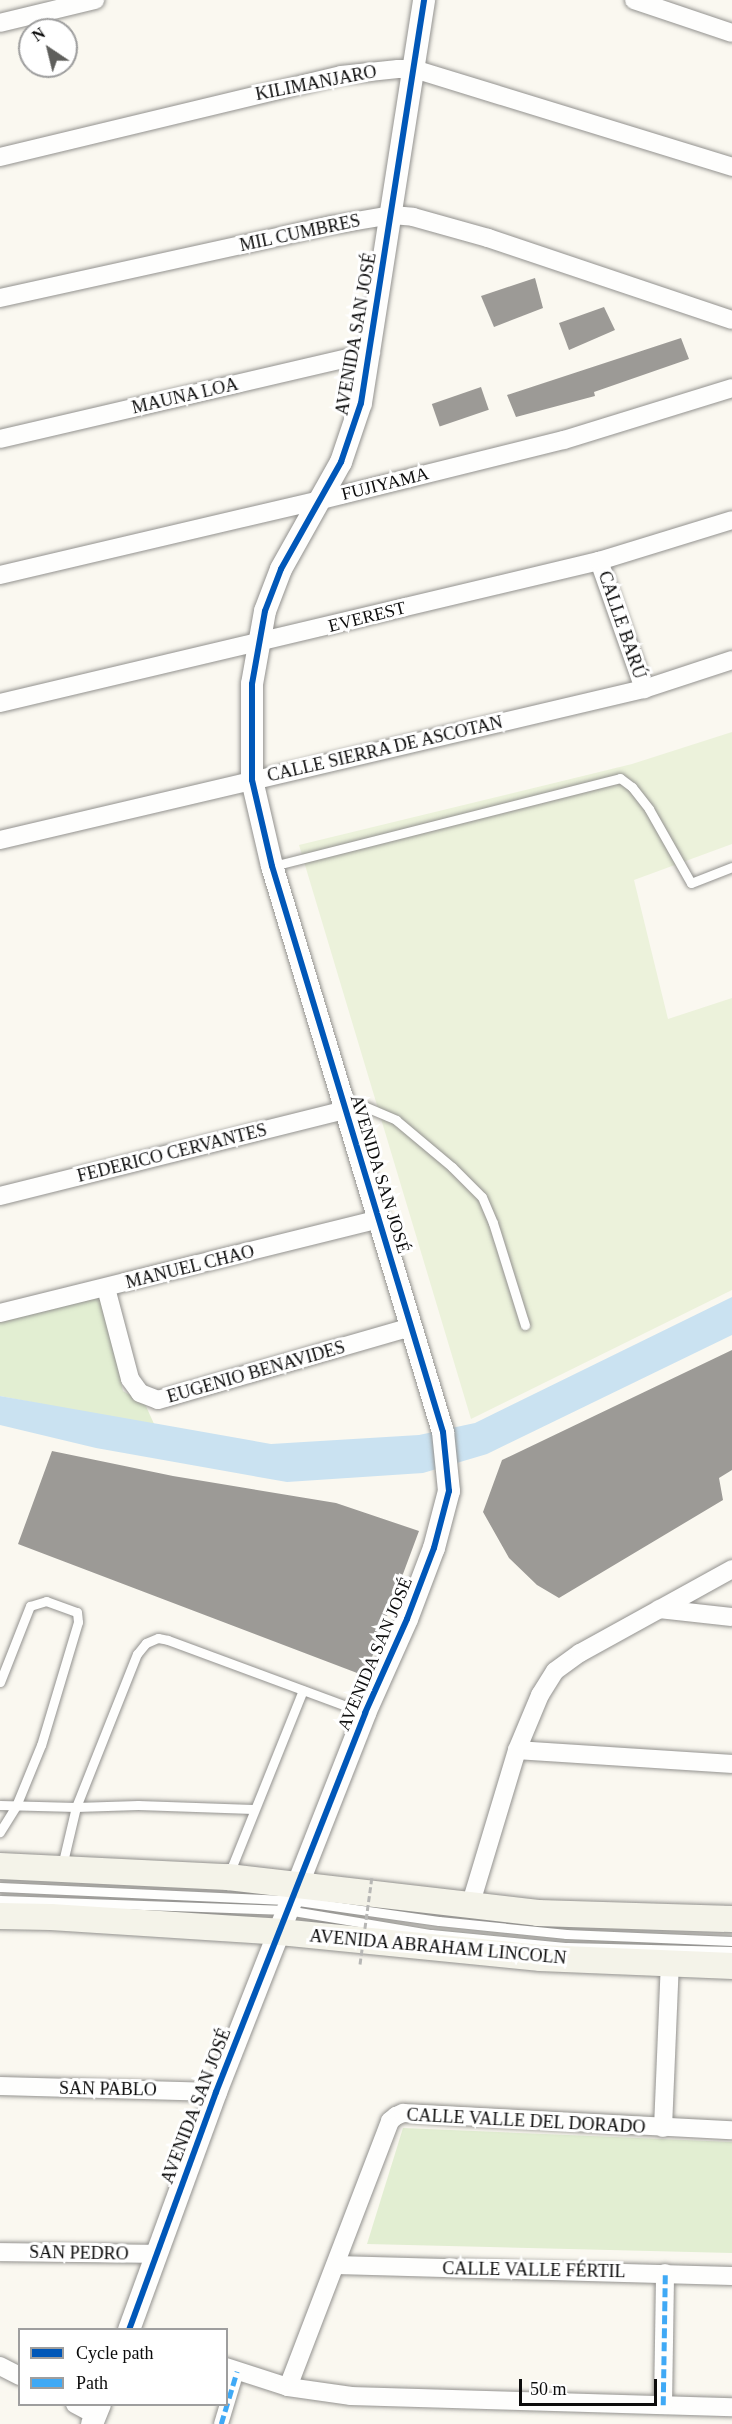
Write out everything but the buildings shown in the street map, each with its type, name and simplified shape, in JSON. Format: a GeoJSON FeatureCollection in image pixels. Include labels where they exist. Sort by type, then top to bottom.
{"type":"FeatureCollection","features":[{"type":"Feature","properties":{"kind":"main road"},"geometry":{"type":"LineString","coordinates":[[0,1866],[228,1877],[289,1907],[470,1906],[538,1913],[732,1920]]}},
{"type":"Feature","properties":{"kind":"main road","name":"AVENIDA ABRAHAM LINCOLN"},"geometry":{"type":"LineString","coordinates":[[0,1916],[51,1917],[289,1907],[541,1958],[732,1966]]}},
{"type":"Feature","properties":{"kind":"street"},"geometry":{"type":"LineString","coordinates":[[0,23],[95,0]]}},
{"type":"Feature","properties":{"kind":"street","name":"AVENIDA SAN JOSÉ"},"geometry":{"type":"LineString","coordinates":[[130,2328],[216,2092],[365,1713],[426,1568],[443,1520],[449,1491],[443,1432],[272,866],[252,780],[252,684],[257,644],[265,610],[281,569],[321,501],[352,434],[371,353],[424,0]]}},
{"type":"Feature","properties":{"kind":"street"},"geometry":{"type":"LineString","coordinates":[[634,0],[732,33]]}},
{"type":"Feature","properties":{"kind":"street","name":"KILIMANJARO"},"geometry":{"type":"LineString","coordinates":[[0,157],[341,75],[386,69],[414,69],[732,168]]}},
{"type":"Feature","properties":{"kind":"street","name":"MIL CUMBRES"},"geometry":{"type":"LineString","coordinates":[[0,298],[333,225],[392,215],[413,217],[488,238],[732,320]]}},
{"type":"Feature","properties":{"kind":"street","name":"MAUNA LOA"},"geometry":{"type":"LineString","coordinates":[[0,439],[371,353]]}},
{"type":"Feature","properties":{"kind":"street","name":"FUJIYAMA"},"geometry":{"type":"LineString","coordinates":[[0,575],[321,501],[564,440],[732,388]]}},
{"type":"Feature","properties":{"kind":"street","name":"EVEREST"},"geometry":{"type":"LineString","coordinates":[[0,703],[257,644],[599,561],[732,520]]}},
{"type":"Feature","properties":{"kind":"street","name":"CALLE BARÚ"},"geometry":{"type":"LineString","coordinates":[[599,561],[644,688]]}},
{"type":"Feature","properties":{"kind":"street","name":"CALLE SIERRA DE ASCOTAN"},"geometry":{"type":"LineString","coordinates":[[0,840],[644,688],[732,660]]}},
{"type":"Feature","properties":{"kind":"street","name":"FEDERICO CERVANTES"},"geometry":{"type":"LineString","coordinates":[[0,1197],[345,1110]]}},
{"type":"Feature","properties":{"kind":"street","name":"MANUEL CHAO"},"geometry":{"type":"LineString","coordinates":[[0,1313],[380,1219]]}},
{"type":"Feature","properties":{"kind":"street","name":"EUGENIO BENAVIDES"},"geometry":{"type":"LineString","coordinates":[[106,1288],[130,1379],[140,1393],[158,1400],[411,1327]]}},
{"type":"Feature","properties":{"kind":"street"},"geometry":{"type":"LineString","coordinates":[[470,1906],[517,1750],[540,1695],[555,1671],[580,1653],[732,1569]]}},
{"type":"Feature","properties":{"kind":"street"},"geometry":{"type":"LineString","coordinates":[[659,1609],[732,1617]]}},
{"type":"Feature","properties":{"kind":"street"},"geometry":{"type":"LineString","coordinates":[[517,1750],[732,1764]]}},
{"type":"Feature","properties":{"kind":"street"},"geometry":{"type":"LineString","coordinates":[[663,2128],[670,1962]]}},
{"type":"Feature","properties":{"kind":"street","name":"SAN PABLO"},"geometry":{"type":"LineString","coordinates":[[0,2086],[216,2092]]}},
{"type":"Feature","properties":{"kind":"street","name":"CALLE VALLE DEL DORADO"},"geometry":{"type":"LineString","coordinates":[[288,2387],[390,2121],[400,2114],[732,2130]]}},
{"type":"Feature","properties":{"kind":"street","name":"SAN PEDRO"},"geometry":{"type":"LineString","coordinates":[[0,2252],[158,2254]]}},
{"type":"Feature","properties":{"kind":"street","name":"CALLE VALLE FÉRTIL"},"geometry":{"type":"LineString","coordinates":[[336,2265],[732,2276]]}},
{"type":"Feature","properties":{"kind":"street"},"geometry":{"type":"LineString","coordinates":[[663,2405],[665,2273]]}},
{"type":"Feature","properties":{"kind":"street"},"geometry":{"type":"LineString","coordinates":[[0,2366],[18,2375]]}},
{"type":"Feature","properties":{"kind":"street"},"geometry":{"type":"LineString","coordinates":[[228,2391],[232,2369],[288,2387],[351,2396],[732,2407]]}},
{"type":"Feature","properties":{"kind":"street"},"geometry":{"type":"LineString","coordinates":[[79,2406],[96,2415]]}},
{"type":"Feature","properties":{"kind":"street"},"geometry":{"type":"LineString","coordinates":[[222,2424],[225,2406]]}},
{"type":"Feature","properties":{"kind":"lane"},"geometry":{"type":"LineString","coordinates":[[272,866],[620,778],[632,787],[649,808],[692,882],[732,867]]}},
{"type":"Feature","properties":{"kind":"lane"},"geometry":{"type":"LineString","coordinates":[[345,1110],[366,1107],[386,1114],[452,1167],[482,1197],[493,1223],[525,1325]]}},
{"type":"Feature","properties":{"kind":"lane"},"geometry":{"type":"LineString","coordinates":[[0,1682],[30,1606],[46,1601],[77,1612],[78,1622],[41,1745],[16,1806],[0,1832]]}},
{"type":"Feature","properties":{"kind":"lane"},"geometry":{"type":"LineString","coordinates":[[61,1868],[76,1807],[137,1654],[146,1643],[158,1638],[168,1640],[365,1713]]}},
{"type":"Feature","properties":{"kind":"lane"},"geometry":{"type":"LineString","coordinates":[[228,1877],[303,1690]]}},
{"type":"Feature","properties":{"kind":"lane"},"geometry":{"type":"LineString","coordinates":[[0,1805],[76,1807],[138,1805],[254,1809]]}},
{"type":"Feature","properties":{"kind":"lane"},"geometry":{"type":"LineString","coordinates":[[0,1887],[289,1907],[566,1934],[732,1941]]}},
{"type":"Feature","properties":{"kind":"lane"},"geometry":{"type":"LineString","coordinates":[[0,1900],[289,1907],[431,1934],[567,1947],[732,1951]]}},
{"type":"Feature","properties":{"kind":"path"},"geometry":{"type":"LineString","coordinates":[[360,1964],[372,1876]]}},
{"type":"Feature","properties":{"kind":"green space"},"geometry":{"type":"Polygon","coordinates":[[[732,732],[732,844],[634,880],[668,1019],[732,998],[732,1290],[471,1419],[299,845],[632,764],[732,732]]]}},
{"type":"Feature","properties":{"kind":"green space"},"geometry":{"type":"Polygon","coordinates":[[[102,1295],[123,1391],[145,1404],[155,1426],[0,1396],[0,1316],[102,1295]]]}},
{"type":"Feature","properties":{"kind":"green space"},"geometry":{"type":"Polygon","coordinates":[[[403,2128],[732,2142],[732,2253],[367,2244],[403,2128]]]}},
{"type":"Feature","properties":{"kind":"water"},"geometry":{"type":"Polygon","coordinates":[[[732,1297],[732,1335],[487,1454],[423,1473],[287,1482],[96,1448],[0,1425],[0,1396],[271,1444],[419,1435],[475,1423],[732,1297]]]}},
{"type":"Feature","properties":{"kind":"marked path"},"geometry":{"type":"LineString","coordinates":[[663,2405],[665,2273]]}},
{"type":"Feature","properties":{"kind":"marked path"},"geometry":{"type":"LineString","coordinates":[[228,2401],[237,2371]]}},
{"type":"Feature","properties":{"kind":"marked path"},"geometry":{"type":"LineString","coordinates":[[221,2424],[226,2406]]}},
{"type":"Feature","properties":{"kind":"cycle path"},"geometry":{"type":"LineString","coordinates":[[130,2328],[216,2092],[365,1713],[407,1619],[434,1548],[449,1491],[443,1432],[272,866],[252,780],[252,684],[265,611],[281,569],[341,462],[361,403],[424,0]]}}]}
